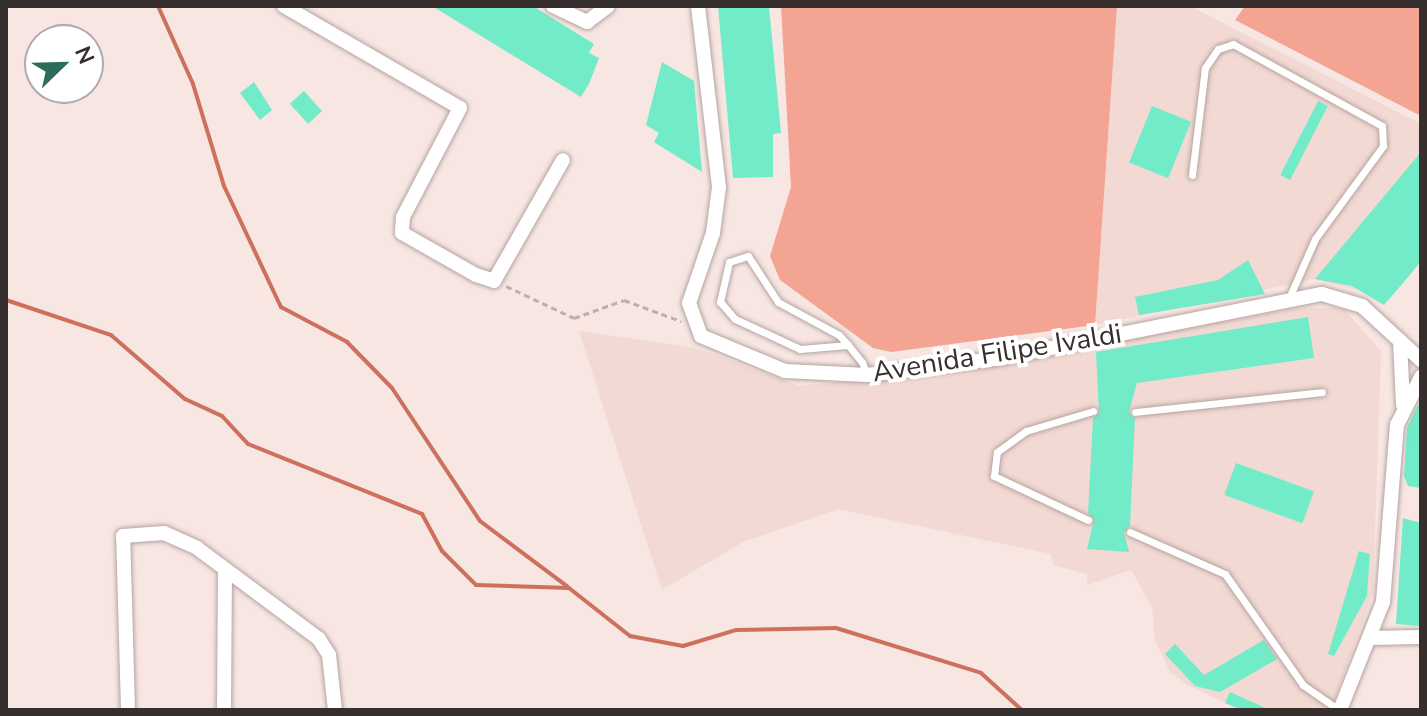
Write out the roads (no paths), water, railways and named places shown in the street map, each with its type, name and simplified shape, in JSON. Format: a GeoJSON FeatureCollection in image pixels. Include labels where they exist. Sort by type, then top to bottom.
{"type":"FeatureCollection","features":[{"type":"Feature","properties":{"kind":"street"},"geometry":{"type":"LineString","coordinates":[[284,6],[460,108],[403,217],[402,233],[494,281],[563,160]]}},
{"type":"Feature","properties":{"kind":"street"},"geometry":{"type":"LineString","coordinates":[[553,6],[587,22],[608,6]]}},
{"type":"Feature","properties":{"kind":"street","name":"Avenida Filipe Ivaldi"},"geometry":{"type":"LineString","coordinates":[[698,6],[719,201],[692,291],[692,325],[774,368],[867,375],[1001,358],[1289,298],[1349,299],[1421,360]]}},
{"type":"Feature","properties":{"kind":"street"},"geometry":{"type":"LineString","coordinates":[[1339,710],[1369,638],[1387,581],[1403,406],[1400,341]]}},
{"type":"Feature","properties":{"kind":"street"},"geometry":{"type":"LineString","coordinates":[[1403,406],[1421,377]]}},
{"type":"Feature","properties":{"kind":"street"},"geometry":{"type":"LineString","coordinates":[[128,710],[123,536],[164,533],[225,570],[326,646],[335,710]]}},
{"type":"Feature","properties":{"kind":"street"},"geometry":{"type":"LineString","coordinates":[[224,710],[225,570]]}},
{"type":"Feature","properties":{"kind":"street"},"geometry":{"type":"LineString","coordinates":[[1369,638],[1421,637]]}},
{"type":"Feature","properties":{"kind":"lane"},"geometry":{"type":"LineString","coordinates":[[1192,175],[1205,68],[1218,49],[1233,44],[1382,126],[1383,146],[1315,239],[1289,298]]}},
{"type":"Feature","properties":{"kind":"lane"},"geometry":{"type":"LineString","coordinates":[[848,345],[800,349],[735,319],[720,302],[729,262],[748,256],[778,302],[848,345],[867,375]]}},
{"type":"Feature","properties":{"kind":"lane"},"geometry":{"type":"LineString","coordinates":[[1135,412],[1322,392]]}},
{"type":"Feature","properties":{"kind":"lane"},"geometry":{"type":"LineString","coordinates":[[1088,520],[994,476],[997,452],[1026,431],[1093,411]]}},
{"type":"Feature","properties":{"kind":"lane"},"geometry":{"type":"LineString","coordinates":[[1130,532],[1225,574],[1303,685],[1339,710]]}},
{"type":"Feature","properties":{"kind":"waterway"},"geometry":{"type":"LineString","coordinates":[[158,6],[193,84],[224,186],[281,307],[347,342],[392,388],[480,521],[567,586]]}},
{"type":"Feature","properties":{"kind":"waterway"},"geometry":{"type":"LineString","coordinates":[[6,300],[111,335],[185,399],[222,416],[248,444],[422,514],[442,551],[476,585],[569,588],[630,636],[683,646],[736,630],[836,628],[981,673],[1022,710]]}}]}
